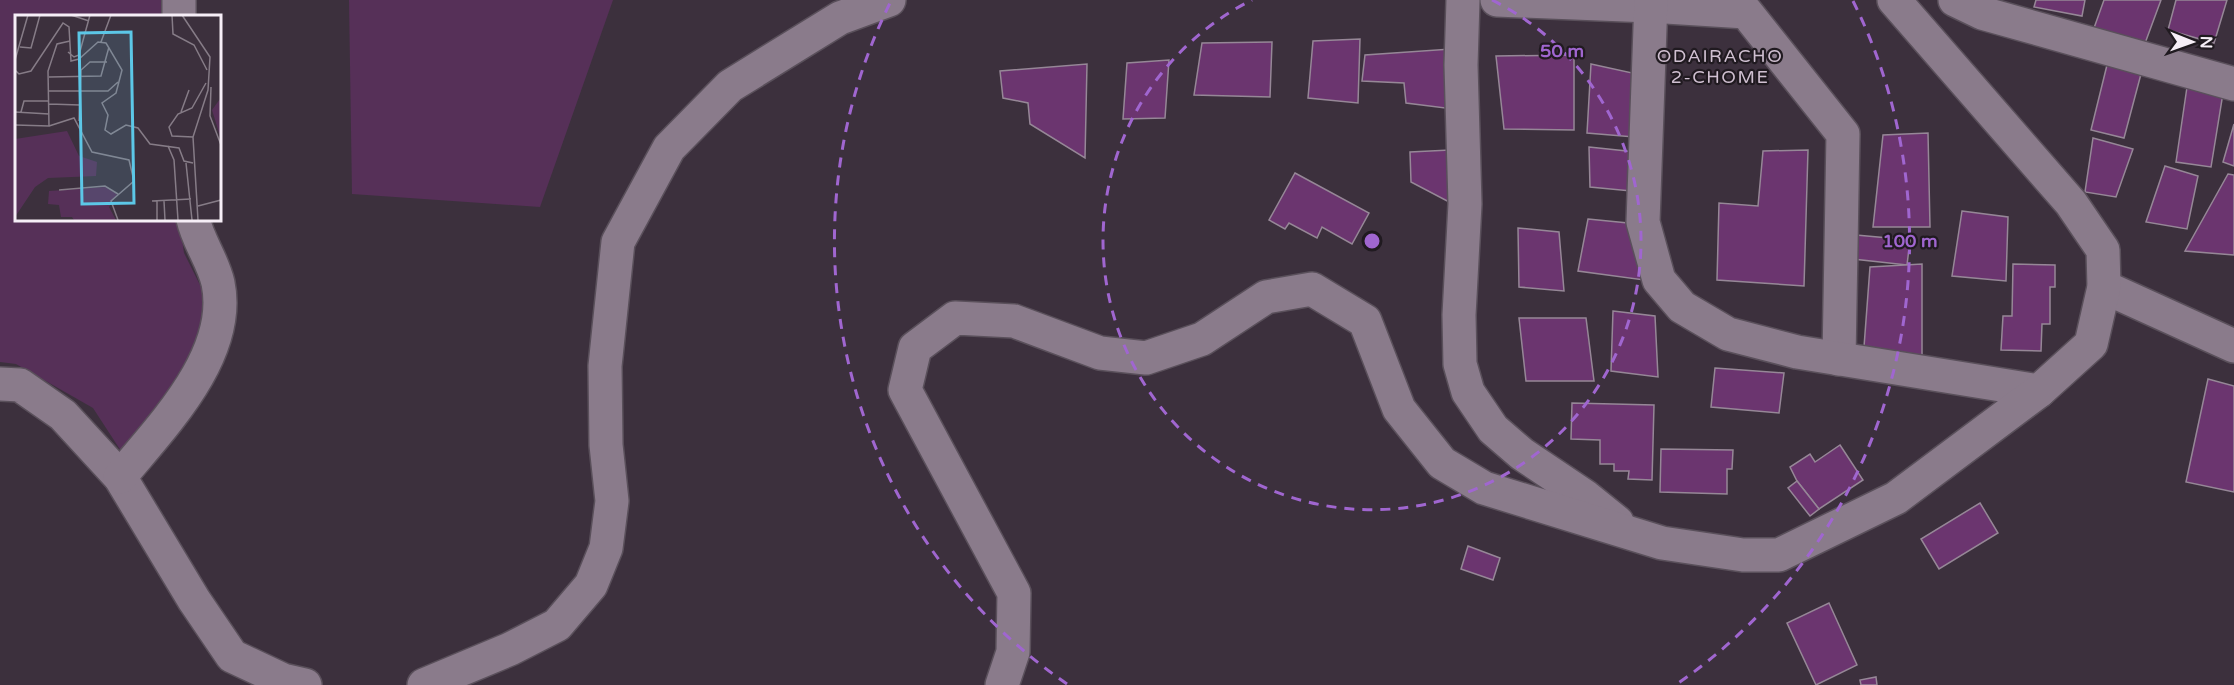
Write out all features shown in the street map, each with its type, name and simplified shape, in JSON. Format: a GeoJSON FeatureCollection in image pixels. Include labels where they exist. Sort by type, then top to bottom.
{"type":"FeatureCollection","features":[{"type":"Feature","properties":{"kind":"street"},"geometry":{"type":"LineString","coordinates":[[424,685],[510,649],[556,625],[591,585],[606,548],[612,501],[606,445],[605,366],[618,242],[669,148],[730,86],[840,18],[890,0]]}},
{"type":"Feature","properties":{"kind":"street"},"geometry":{"type":"LineString","coordinates":[[1463,0],[1461,65],[1465,204],[1460,364],[1467,392],[1493,429],[1522,454],[1586,496],[1633,534]]}},
{"type":"Feature","properties":{"kind":"street"},"geometry":{"type":"LineString","coordinates":[[1497,0],[1651,3],[1746,12],[1843,134],[1839,359]]}},
{"type":"Feature","properties":{"kind":"street"},"geometry":{"type":"LineString","coordinates":[[1002,685],[1013,652],[1014,593],[905,390],[915,348],[955,318],[1014,321],[1100,353],[1146,358],[1202,339],[1266,297],[1312,289],[1365,321],[1399,409],[1442,463],[1484,488],[1662,543],[1743,555],[1779,555],[1896,498],[2040,391],[2091,344],[2104,287],[2103,250],[2071,203],[1894,0]]}},
{"type":"Feature","properties":{"kind":"street"},"geometry":{"type":"LineString","coordinates":[[1955,0],[1982,13],[2234,84]]}},
{"type":"Feature","properties":{"kind":"street"},"geometry":{"type":"LineString","coordinates":[[1651,3],[1643,222],[1659,280],[1682,307],[1728,334],[1797,352],[2040,391]]}},
{"type":"Feature","properties":{"kind":"street"},"geometry":{"type":"LineString","coordinates":[[120,477],[189,393],[210,352],[220,309],[218,283],[193,220]]}},
{"type":"Feature","properties":{"kind":"street"},"geometry":{"type":"LineString","coordinates":[[2104,287],[2234,346]]}},
{"type":"Feature","properties":{"kind":"street"},"geometry":{"type":"LineString","coordinates":[[0,384],[20,385],[63,415],[120,477],[194,600],[232,656],[283,680],[305,685]]}},
{"type":"Feature","properties":{"kind":"shaded area"},"geometry":{"type":"Polygon","coordinates":[[[0,0],[169,0],[169,15],[15,15],[15,220],[179,220],[184,253],[210,305],[202,333],[162,408],[123,454],[93,408],[16,364],[0,362],[0,0]]]}},
{"type":"Feature","properties":{"kind":"shaded area"},"geometry":{"type":"Polygon","coordinates":[[[349,0],[613,0],[540,207],[352,194],[349,0]]]}},
{"type":"Feature","properties":{"kind":"building"},"geometry":{"type":"Polygon","coordinates":[[[2036,0],[2085,0],[2082,16],[2034,7],[2036,0]]]}},
{"type":"Feature","properties":{"kind":"building"},"geometry":{"type":"Polygon","coordinates":[[[2104,0],[2161,0],[2144,46],[2094,28],[2104,0]]]}},
{"type":"Feature","properties":{"kind":"building"},"geometry":{"type":"Polygon","coordinates":[[[2176,0],[2227,0],[2214,43],[2168,30],[2176,0]]]}},
{"type":"Feature","properties":{"kind":"building"},"geometry":{"type":"Polygon","coordinates":[[[1360,39],[1358,103],[1308,98],[1313,41],[1360,39]]]}},
{"type":"Feature","properties":{"kind":"building"},"geometry":{"type":"Polygon","coordinates":[[[1272,42],[1270,97],[1194,95],[1202,43],[1272,42]]]}},
{"type":"Feature","properties":{"kind":"building"},"geometry":{"type":"Polygon","coordinates":[[[1451,49],[1453,109],[1406,103],[1404,83],[1362,81],[1365,55],[1451,49]]]}},
{"type":"Feature","properties":{"kind":"building"},"geometry":{"type":"Polygon","coordinates":[[[1574,55],[1574,130],[1504,129],[1496,56],[1574,55]]]}},
{"type":"Feature","properties":{"kind":"building"},"geometry":{"type":"Polygon","coordinates":[[[1169,60],[1165,118],[1123,119],[1127,63],[1169,60]]]}},
{"type":"Feature","properties":{"kind":"building"},"geometry":{"type":"Polygon","coordinates":[[[1087,64],[1085,158],[1030,124],[1028,103],[1003,98],[1000,71],[1087,64]]]}},
{"type":"Feature","properties":{"kind":"building"},"geometry":{"type":"Polygon","coordinates":[[[1591,64],[1637,74],[1634,137],[1587,133],[1591,64]]]}},
{"type":"Feature","properties":{"kind":"building"},"geometry":{"type":"Polygon","coordinates":[[[2107,65],[2141,74],[2124,138],[2091,130],[2107,65]]]}},
{"type":"Feature","properties":{"kind":"building"},"geometry":{"type":"Polygon","coordinates":[[[2187,87],[2223,93],[2211,167],[2176,162],[2187,87]]]}},
{"type":"Feature","properties":{"kind":"building"},"geometry":{"type":"Polygon","coordinates":[[[2234,124],[2234,166],[2223,162],[2234,124]]]}},
{"type":"Feature","properties":{"kind":"building"},"geometry":{"type":"Polygon","coordinates":[[[1928,133],[1930,227],[1873,227],[1883,135],[1928,133]]]}},
{"type":"Feature","properties":{"kind":"building"},"geometry":{"type":"Polygon","coordinates":[[[2093,138],[2133,149],[2116,197],[2085,192],[2093,138]]]}},
{"type":"Feature","properties":{"kind":"building"},"geometry":{"type":"Polygon","coordinates":[[[1589,147],[1636,152],[1631,191],[1590,187],[1589,147]]]}},
{"type":"Feature","properties":{"kind":"building"},"geometry":{"type":"Polygon","coordinates":[[[1450,150],[1451,203],[1411,182],[1410,152],[1450,150]]]}},
{"type":"Feature","properties":{"kind":"building"},"geometry":{"type":"Polygon","coordinates":[[[1808,150],[1804,286],[1717,280],[1719,203],[1758,206],[1763,151],[1808,150]]]}},
{"type":"Feature","properties":{"kind":"building"},"geometry":{"type":"Polygon","coordinates":[[[2165,166],[2198,176],[2187,229],[2146,222],[2165,166]]]}},
{"type":"Feature","properties":{"kind":"building"},"geometry":{"type":"Polygon","coordinates":[[[1295,173],[1369,213],[1352,244],[1322,227],[1317,238],[1289,223],[1285,229],[1269,220],[1295,173]]]}},
{"type":"Feature","properties":{"kind":"building"},"geometry":{"type":"Polygon","coordinates":[[[2228,174],[2234,175],[2234,255],[2185,251],[2228,174]]]}},
{"type":"Feature","properties":{"kind":"building"},"geometry":{"type":"Polygon","coordinates":[[[1962,211],[2008,217],[2006,281],[1952,276],[1962,211]]]}},
{"type":"Feature","properties":{"kind":"building"},"geometry":{"type":"Polygon","coordinates":[[[1588,219],[1638,224],[1644,280],[1578,271],[1588,219]]]}},
{"type":"Feature","properties":{"kind":"building"},"geometry":{"type":"Polygon","coordinates":[[[1518,228],[1559,232],[1564,291],[1519,287],[1518,228]]]}},
{"type":"Feature","properties":{"kind":"building"},"geometry":{"type":"Polygon","coordinates":[[[1856,235],[1910,240],[1907,265],[1853,259],[1856,235]]]}},
{"type":"Feature","properties":{"kind":"building"},"geometry":{"type":"Polygon","coordinates":[[[1922,264],[1922,359],[1864,347],[1870,267],[1922,264]]]}},
{"type":"Feature","properties":{"kind":"building"},"geometry":{"type":"Polygon","coordinates":[[[2013,264],[2055,265],[2055,287],[2050,287],[2050,324],[2042,324],[2041,351],[2001,350],[2003,316],[2012,316],[2013,264]]]}},
{"type":"Feature","properties":{"kind":"building"},"geometry":{"type":"Polygon","coordinates":[[[1613,311],[1655,316],[1658,377],[1611,371],[1613,311]]]}},
{"type":"Feature","properties":{"kind":"building"},"geometry":{"type":"Polygon","coordinates":[[[1519,318],[1586,318],[1594,381],[1526,381],[1519,318]]]}},
{"type":"Feature","properties":{"kind":"building"},"geometry":{"type":"Polygon","coordinates":[[[1715,368],[1784,373],[1779,413],[1711,407],[1715,368]]]}},
{"type":"Feature","properties":{"kind":"building"},"geometry":{"type":"Polygon","coordinates":[[[2208,379],[2234,386],[2234,492],[2186,482],[2208,379]]]}},
{"type":"Feature","properties":{"kind":"building"},"geometry":{"type":"Polygon","coordinates":[[[1572,403],[1654,405],[1652,480],[1628,479],[1629,471],[1614,471],[1614,464],[1600,464],[1600,440],[1571,439],[1572,403]]]}},
{"type":"Feature","properties":{"kind":"building"},"geometry":{"type":"Polygon","coordinates":[[[1840,445],[1863,480],[1819,509],[1797,481],[1790,467],[1810,454],[1815,462],[1840,445]]]}},
{"type":"Feature","properties":{"kind":"building"},"geometry":{"type":"Polygon","coordinates":[[[1661,449],[1733,450],[1732,469],[1727,469],[1727,494],[1660,492],[1661,449]]]}},
{"type":"Feature","properties":{"kind":"building"},"geometry":{"type":"Polygon","coordinates":[[[1797,481],[1819,509],[1810,516],[1788,488],[1797,481]]]}},
{"type":"Feature","properties":{"kind":"building"},"geometry":{"type":"Polygon","coordinates":[[[1980,503],[1998,533],[1939,569],[1921,539],[1980,503]]]}},
{"type":"Feature","properties":{"kind":"building"},"geometry":{"type":"Polygon","coordinates":[[[1468,546],[1500,558],[1493,580],[1461,569],[1468,546]]]}},
{"type":"Feature","properties":{"kind":"building"},"geometry":{"type":"Polygon","coordinates":[[[1829,603],[1857,665],[1816,685],[1787,623],[1829,603]]]}},
{"type":"Feature","properties":{"kind":"building"},"geometry":{"type":"Polygon","coordinates":[[[1876,677],[1877,685],[1861,685],[1860,680],[1876,677]]]}},
{"type":"Feature","properties":{"kind":"district","name":"ODAIRACHO 2-CHOME"},"geometry":{"type":"Point","coordinates":[1720,66]}}]}
